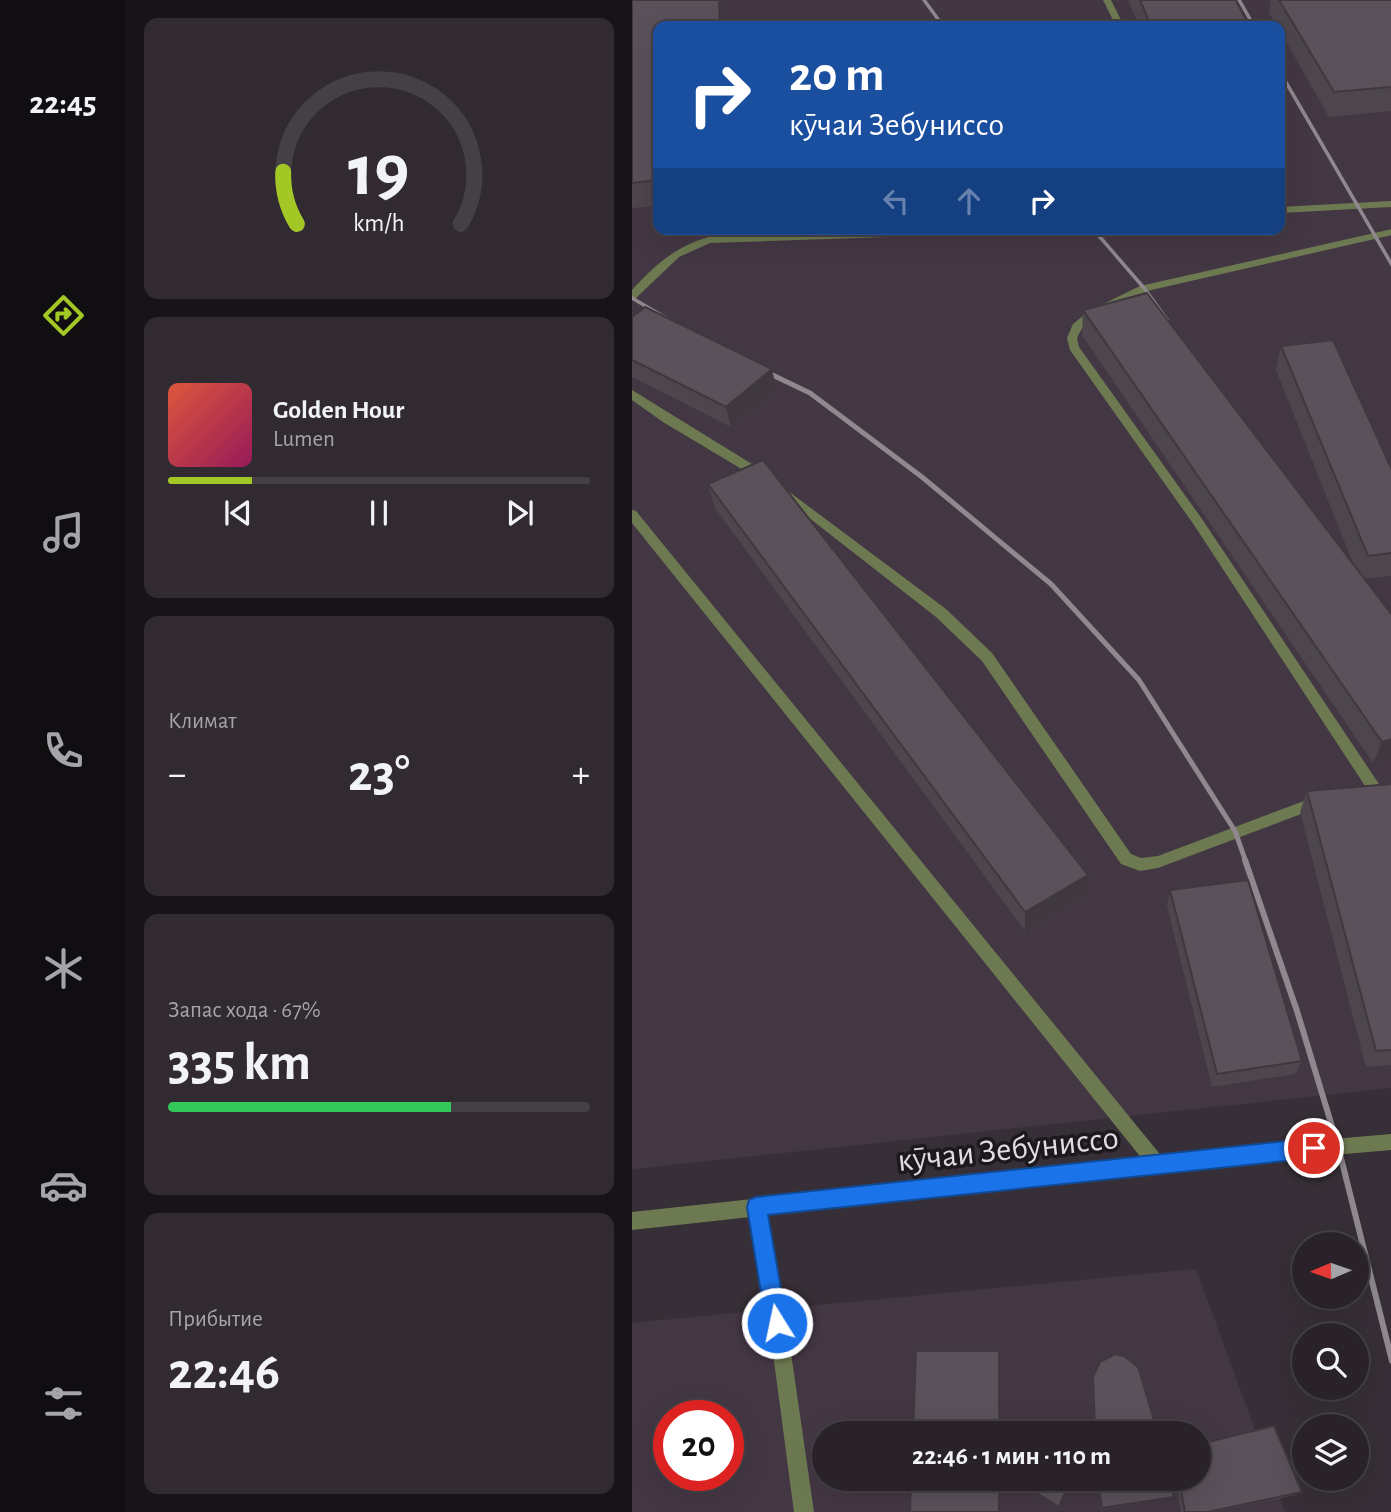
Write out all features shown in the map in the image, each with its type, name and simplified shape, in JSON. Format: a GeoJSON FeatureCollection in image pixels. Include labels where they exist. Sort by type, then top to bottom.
{"type":"FeatureCollection","features":[{"type":"Feature","properties":{"kind":"street"},"geometry":{"type":"LineString","coordinates":[[1107,0],[1118,21]]}},
{"type":"Feature","properties":{"kind":"street"},"geometry":{"type":"LineString","coordinates":[[1285,210],[1391,204]]}},
{"type":"Feature","properties":{"kind":"street"},"geometry":{"type":"LineString","coordinates":[[1391,232],[1144,288],[1093,313],[1077,326],[1072,338],[1074,347],[1198,522],[1370,792],[1391,788]]}},
{"type":"Feature","properties":{"kind":"street"},"geometry":{"type":"LineString","coordinates":[[632,296],[672,255],[688,245],[709,240],[855,235]]}},
{"type":"Feature","properties":{"kind":"street"},"geometry":{"type":"LineString","coordinates":[[632,394],[667,419],[747,464],[941,612],[987,657],[1126,859],[1141,864],[1158,862],[1316,801],[1340,797]]}},
{"type":"Feature","properties":{"kind":"street"},"geometry":{"type":"LineString","coordinates":[[632,513],[1157,1164]]}},
{"type":"Feature","properties":{"kind":"street","name":"кӯчаи Зебуниссо"},"geometry":{"type":"LineString","coordinates":[[632,1221],[1157,1164],[1391,1142]]}},
{"type":"Feature","properties":{"kind":"street"},"geometry":{"type":"LineString","coordinates":[[756,1207],[781,1346],[804,1512]]}},
{"type":"Feature","properties":{"kind":"shaded area"},"geometry":{"type":"Polygon","coordinates":[[[632,0],[1391,0],[1391,1088],[632,1169],[632,0]]]}},
{"type":"Feature","properties":{"kind":"shaded area"},"geometry":{"type":"Polygon","coordinates":[[[1196,1269],[1285,1512],[632,1512],[632,1323],[1196,1269]]]}},
{"type":"Feature","properties":{"kind":"building"},"geometry":{"type":"Polygon","coordinates":[[[632,0],[719,0],[720,21],[653,21],[653,181],[632,183],[632,0]]]}},
{"type":"Feature","properties":{"kind":"building"},"geometry":{"type":"Polygon","coordinates":[[[1140,0],[1236,0],[1246,21],[1149,21],[1140,0]]]}},
{"type":"Feature","properties":{"kind":"building"},"geometry":{"type":"Polygon","coordinates":[[[1279,0],[1392,0],[1392,87],[1334,92],[1279,0]]]}},
{"type":"Feature","properties":{"kind":"building"},"geometry":{"type":"Polygon","coordinates":[[[1147,293],[1392,615],[1392,739],[1382,742],[1083,310],[1147,293]]]}},
{"type":"Feature","properties":{"kind":"building"},"geometry":{"type":"Polygon","coordinates":[[[645,307],[772,369],[726,407],[632,360],[632,317],[645,307]]]}},
{"type":"Feature","properties":{"kind":"building"},"geometry":{"type":"Polygon","coordinates":[[[1333,340],[1392,470],[1392,553],[1368,556],[1281,346],[1333,340]]]}},
{"type":"Feature","properties":{"kind":"building"},"geometry":{"type":"Polygon","coordinates":[[[763,460],[1088,875],[1025,912],[708,484],[763,460]]]}},
{"type":"Feature","properties":{"kind":"building"},"geometry":{"type":"Polygon","coordinates":[[[1392,784],[1392,1050],[1376,1051],[1307,791],[1392,784]]]}},
{"type":"Feature","properties":{"kind":"building"},"geometry":{"type":"Polygon","coordinates":[[[1248,880],[1302,1061],[1217,1074],[1170,890],[1248,880]]]}},
{"type":"Feature","properties":{"kind":"building"},"geometry":{"type":"Polygon","coordinates":[[[916,1351],[999,1351],[999,1421],[913,1421],[916,1351]]]}},
{"type":"Feature","properties":{"kind":"building"},"geometry":{"type":"Polygon","coordinates":[[[1115,1354],[1124,1356],[1138,1367],[1154,1421],[1095,1421],[1093,1377],[1100,1362],[1115,1354]]]}},
{"type":"Feature","properties":{"kind":"building"},"geometry":{"type":"Polygon","coordinates":[[[1274,1426],[1292,1468],[1292,1491],[1302,1492],[1208,1512],[1185,1512],[1181,1491],[1211,1491],[1211,1441],[1274,1426]]]}},
{"type":"Feature","properties":{"kind":"building"},"geometry":{"type":"Polygon","coordinates":[[[911,1491],[999,1491],[999,1512],[910,1512],[911,1491]]]}},
{"type":"Feature","properties":{"kind":"building"},"geometry":{"type":"Polygon","coordinates":[[[1033,1491],[1066,1491],[1059,1507],[1033,1491]]]}},
{"type":"Feature","properties":{"kind":"building"},"geometry":{"type":"Polygon","coordinates":[[[1099,1491],[1173,1491],[1174,1497],[1102,1508],[1099,1491]]]}},
{"type":"Feature","properties":{"kind":"railway"},"geometry":{"type":"LineString","coordinates":[[924,0],[939,21]]}},
{"type":"Feature","properties":{"kind":"railway"},"geometry":{"type":"LineString","coordinates":[[1239,0],[1251,21]]}},
{"type":"Feature","properties":{"kind":"railway"},"geometry":{"type":"LineString","coordinates":[[1285,81],[1392,265]]}},
{"type":"Feature","properties":{"kind":"railway"},"geometry":{"type":"LineString","coordinates":[[1098,235],[1144,288],[1167,320]]}},
{"type":"Feature","properties":{"kind":"railway"},"geometry":{"type":"LineString","coordinates":[[632,298],[671,321]]}},
{"type":"Feature","properties":{"kind":"railway"},"geometry":{"type":"LineString","coordinates":[[757,367],[766,371]]}},
{"type":"Feature","properties":{"kind":"railway"},"geometry":{"type":"LineString","coordinates":[[762,370],[810,393],[922,477],[1051,584],[1139,680],[1235,831],[1246,862]]}},
{"type":"Feature","properties":{"kind":"railway"},"geometry":{"type":"LineString","coordinates":[[1245,860],[1297,1011],[1338,1146],[1392,1361]]}},
{"type":"Feature","properties":{"kind":"route"},"geometry":{"type":"LineString","coordinates":[[777,1323],[756,1207],[1314,1148]]}}]}
